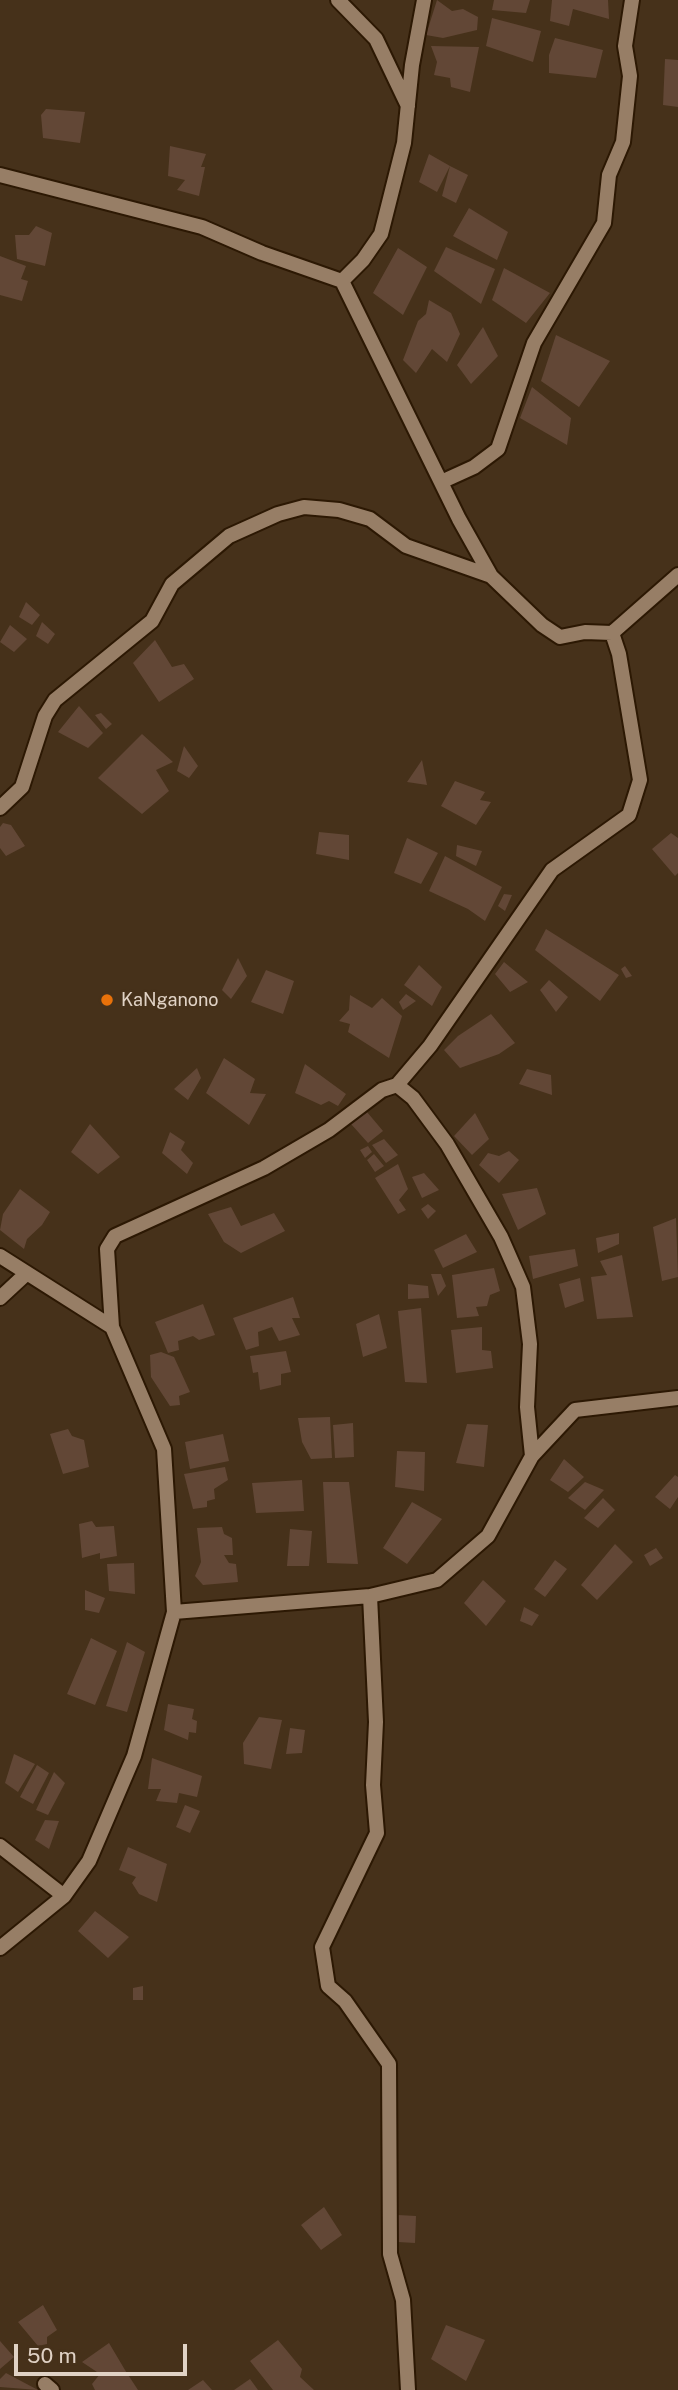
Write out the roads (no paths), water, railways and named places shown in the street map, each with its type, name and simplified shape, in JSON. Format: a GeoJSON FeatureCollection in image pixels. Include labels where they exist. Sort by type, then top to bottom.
{"type":"FeatureCollection","features":[{"type":"Feature","properties":{"kind":"street"},"geometry":{"type":"LineString","coordinates":[[338,0],[376,39],[408,106]]}},
{"type":"Feature","properties":{"kind":"street"},"geometry":{"type":"LineString","coordinates":[[342,281],[363,260],[381,234],[404,144],[424,0]]}},
{"type":"Feature","properties":{"kind":"street"},"geometry":{"type":"LineString","coordinates":[[441,482],[474,467],[498,449],[534,343],[604,223],[608,175],[623,142],[630,76],[625,46],[632,0]]}},
{"type":"Feature","properties":{"kind":"street"},"geometry":{"type":"LineString","coordinates":[[0,175],[202,227],[261,253],[342,281],[441,482],[491,576],[542,625],[560,637],[584,632],[612,633],[678,575]]}},
{"type":"Feature","properties":{"kind":"street"},"geometry":{"type":"LineString","coordinates":[[0,808],[22,787],[45,716],[55,700],[152,621],[172,584],[229,536],[278,514],[304,507],[339,510],[370,519],[405,546],[491,576]]}},
{"type":"Feature","properties":{"kind":"street"},"geometry":{"type":"LineString","coordinates":[[0,1948],[64,1896],[89,1861],[134,1756],[174,1612],[164,1449],[112,1327],[107,1250],[115,1236],[264,1168],[329,1130],[382,1090],[397,1085],[430,1046],[552,870],[629,815],[640,780],[619,654],[612,633]]}},
{"type":"Feature","properties":{"kind":"street"},"geometry":{"type":"LineString","coordinates":[[397,1085],[413,1098],[447,1144],[501,1237],[523,1287],[530,1344],[527,1408],[532,1456]]}},
{"type":"Feature","properties":{"kind":"street"},"geometry":{"type":"LineString","coordinates":[[0,1256],[112,1327]]}},
{"type":"Feature","properties":{"kind":"street"},"geometry":{"type":"LineString","coordinates":[[0,1298],[27,1273]]}},
{"type":"Feature","properties":{"kind":"street"},"geometry":{"type":"LineString","coordinates":[[174,1612],[370,1596],[437,1580],[488,1536],[532,1456],[575,1410],[678,1398]]}},
{"type":"Feature","properties":{"kind":"street"},"geometry":{"type":"LineString","coordinates":[[370,1596],[376,1722],[373,1785],[377,1833],[323,1947],[328,1986],[345,2001],[389,2064],[390,2254],[403,2300],[408,2390]]}},
{"type":"Feature","properties":{"kind":"street"},"geometry":{"type":"LineString","coordinates":[[0,1846],[64,1896]]}},
{"type":"Feature","properties":{"kind":"place","name":"KaNganono"},"geometry":{"type":"Point","coordinates":[107,1000]}}]}
